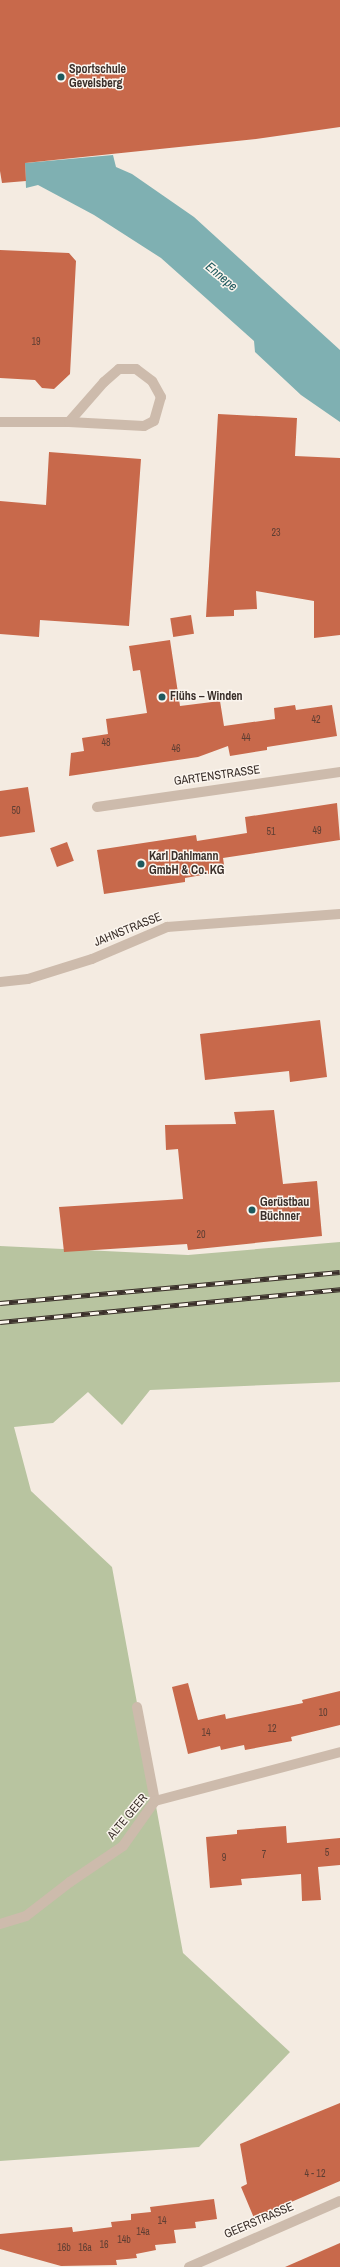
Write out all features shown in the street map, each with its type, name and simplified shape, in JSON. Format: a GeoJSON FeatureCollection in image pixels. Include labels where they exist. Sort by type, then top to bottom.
{"type":"FeatureCollection","features":[{"type":"Feature","properties":{"kind":"street"},"geometry":{"type":"LineString","coordinates":[[0,422],[69,422],[144,426],[154,421],[161,397],[152,381],[136,369],[119,369],[104,382],[69,422]]}},
{"type":"Feature","properties":{"kind":"street","name":"GARTENSTRASSE"},"geometry":{"type":"LineString","coordinates":[[97,807],[340,772]]}},
{"type":"Feature","properties":{"kind":"street","name":"JAHNSTRASSE"},"geometry":{"type":"LineString","coordinates":[[0,982],[28,979],[92,959],[167,927],[340,914]]}},
{"type":"Feature","properties":{"kind":"street"},"geometry":{"type":"LineString","coordinates":[[137,1707],[155,1801]]}},
{"type":"Feature","properties":{"kind":"street","name":"ALTE GEER"},"geometry":{"type":"LineString","coordinates":[[0,1924],[26,1916],[123,1846],[155,1801],[340,1752]]}},
{"type":"Feature","properties":{"kind":"street","name":"GEERSTRASSE"},"geometry":{"type":"LineString","coordinates":[[189,2267],[340,2201]]}},
{"type":"Feature","properties":{"kind":"green space"},"geometry":{"type":"Polygon","coordinates":[[[340,1242],[340,1382],[150,1390],[122,1425],[88,1392],[53,1423],[14,1427],[31,1491],[112,1567],[183,1953],[290,2052],[199,2147],[0,2161],[0,1246],[188,1255],[340,1242]]]}},
{"type":"Feature","properties":{"kind":"water","name":"Ennepe"},"geometry":{"type":"Polygon","coordinates":[[[113,155],[116,167],[132,174],[194,217],[340,350],[340,422],[301,395],[255,352],[254,341],[161,258],[94,215],[38,185],[26,188],[25,163],[113,155]]]}},
{"type":"Feature","properties":{"kind":"building"},"geometry":{"type":"Polygon","coordinates":[[[0,0],[340,0],[340,127],[256,139],[25,163],[26,181],[2,183],[0,171],[0,0]]]}},
{"type":"Feature","properties":{"kind":"building"},"geometry":{"type":"Polygon","coordinates":[[[0,250],[69,253],[76,261],[70,374],[54,389],[42,388],[35,380],[0,378],[0,250]]]}},
{"type":"Feature","properties":{"kind":"building"},"geometry":{"type":"Polygon","coordinates":[[[218,414],[297,418],[295,456],[340,458],[340,635],[314,638],[314,601],[256,591],[257,609],[234,610],[234,616],[206,617],[218,414]]]}},
{"type":"Feature","properties":{"kind":"building"},"geometry":{"type":"Polygon","coordinates":[[[49,452],[141,459],[129,626],[40,620],[39,637],[0,634],[0,501],[46,505],[49,452]]]}},
{"type":"Feature","properties":{"kind":"building"},"geometry":{"type":"Polygon","coordinates":[[[191,615],[194,634],[173,637],[170,618],[191,615]]]}},
{"type":"Feature","properties":{"kind":"building"},"geometry":{"type":"Polygon","coordinates":[[[170,640],[180,706],[220,701],[224,726],[275,719],[274,708],[295,705],[296,710],[332,705],[337,736],[267,747],[267,750],[230,756],[228,746],[198,757],[69,776],[71,753],[84,751],[82,738],[108,734],[106,719],[147,713],[140,670],[133,671],[129,646],[170,640]]]}},
{"type":"Feature","properties":{"kind":"building"},"geometry":{"type":"Polygon","coordinates":[[[28,787],[35,832],[0,837],[0,791],[28,787]]]}},
{"type":"Feature","properties":{"kind":"building"},"geometry":{"type":"Polygon","coordinates":[[[337,803],[340,840],[223,858],[225,871],[185,878],[185,882],[104,894],[97,850],[196,835],[197,841],[247,833],[245,817],[337,803]]]}},
{"type":"Feature","properties":{"kind":"building"},"geometry":{"type":"Polygon","coordinates":[[[67,842],[74,861],[57,867],[50,848],[67,842]]]}},
{"type":"Feature","properties":{"kind":"building"},"geometry":{"type":"Polygon","coordinates":[[[320,1020],[327,1077],[290,1082],[289,1071],[205,1080],[200,1034],[320,1020]]]}},
{"type":"Feature","properties":{"kind":"building"},"geometry":{"type":"Polygon","coordinates":[[[274,1110],[283,1184],[317,1181],[322,1236],[188,1250],[187,1244],[64,1252],[59,1207],[183,1199],[178,1149],[166,1150],[165,1125],[236,1124],[234,1112],[274,1110]]]}},
{"type":"Feature","properties":{"kind":"building"},"geometry":{"type":"Polygon","coordinates":[[[188,1683],[198,1720],[225,1714],[226,1719],[303,1703],[302,1700],[340,1691],[340,1725],[291,1737],[292,1741],[245,1750],[244,1745],[221,1750],[220,1746],[188,1754],[172,1687],[188,1683]]]}},
{"type":"Feature","properties":{"kind":"building"},"geometry":{"type":"Polygon","coordinates":[[[286,1826],[287,1843],[340,1838],[340,1865],[318,1867],[321,1900],[302,1901],[301,1874],[241,1879],[242,1885],[210,1888],[206,1837],[237,1834],[237,1830],[286,1826]]]}},
{"type":"Feature","properties":{"kind":"building"},"geometry":{"type":"Polygon","coordinates":[[[340,2103],[340,2181],[254,2218],[241,2187],[247,2184],[240,2144],[340,2103]]]}},
{"type":"Feature","properties":{"kind":"building"},"geometry":{"type":"Polygon","coordinates":[[[214,2199],[217,2219],[195,2222],[196,2228],[174,2230],[176,2243],[155,2245],[156,2250],[136,2254],[137,2258],[116,2260],[117,2265],[61,2266],[0,2249],[0,2234],[72,2227],[73,2232],[112,2227],[111,2222],[131,2220],[131,2214],[151,2212],[150,2207],[214,2199]]]}},
{"type":"Feature","properties":{"kind":"building"},"geometry":{"type":"Polygon","coordinates":[[[340,2243],[340,2267],[285,2267],[340,2243]]]}},
{"type":"Feature","properties":{"kind":"railway"},"geometry":{"type":"LineString","coordinates":[[0,1303],[340,1272]]}},
{"type":"Feature","properties":{"kind":"railway"},"geometry":{"type":"LineString","coordinates":[[0,1322],[340,1289]]}},
{"type":"Feature","properties":{"kind":"place","name":"Sportschule Gevelsberg"},"geometry":{"type":"Point","coordinates":[61,77]}},
{"type":"Feature","properties":{"kind":"place","name":"Flühs – Winden"},"geometry":{"type":"Point","coordinates":[162,697]}},
{"type":"Feature","properties":{"kind":"place","name":"Karl Dahlmann GmbH & Co. KG"},"geometry":{"type":"Point","coordinates":[141,864]}},
{"type":"Feature","properties":{"kind":"place","name":"Gerüstbau Büchner"},"geometry":{"type":"Point","coordinates":[252,1210]}}]}
